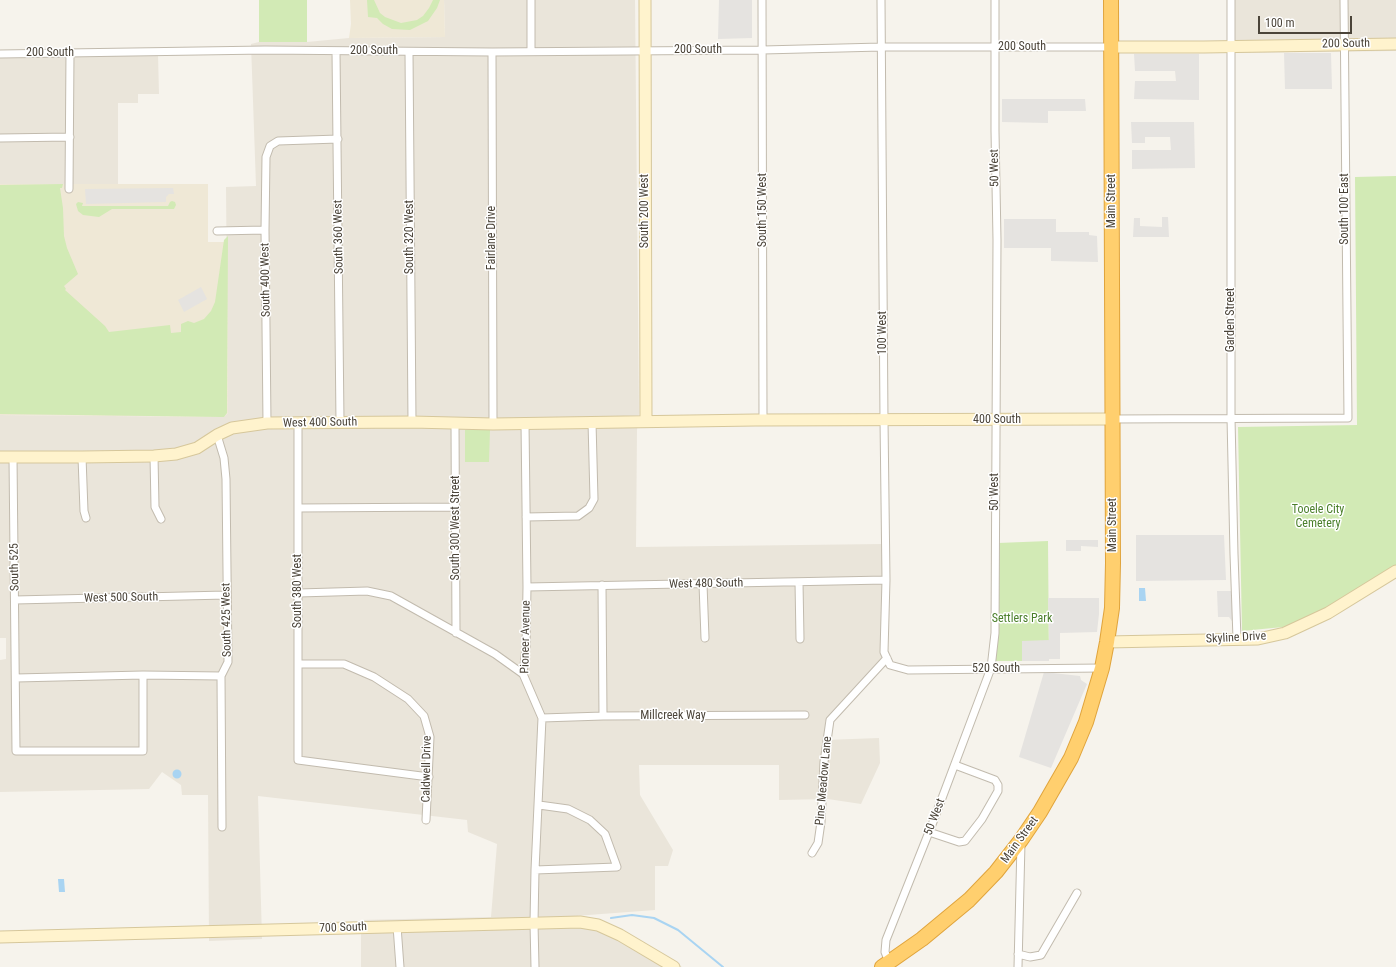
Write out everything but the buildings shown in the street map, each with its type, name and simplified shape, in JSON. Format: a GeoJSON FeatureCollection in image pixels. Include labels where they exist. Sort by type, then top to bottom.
{"type":"FeatureCollection","features":[{"type":"Feature","properties":{"kind":"highway","name":"Main Street"},"geometry":{"type":"LineString","coordinates":[[886,965],[946,920],[969,900],[996,872],[1022,840],[1071,758],[1086,722],[1102,668],[1112,608],[1113,572],[1111,0]]}},
{"type":"Feature","properties":{"kind":"street"},"geometry":{"type":"LineString","coordinates":[[531,0],[531,51]]}},
{"type":"Feature","properties":{"kind":"street","name":"South 200 West"},"geometry":{"type":"LineString","coordinates":[[645,0],[646,421]]}},
{"type":"Feature","properties":{"kind":"street","name":"South 150 West"},"geometry":{"type":"LineString","coordinates":[[762,0],[764,420]]}},
{"type":"Feature","properties":{"kind":"street","name":"100 West"},"geometry":{"type":"LineString","coordinates":[[881,0],[886,580],[884,652],[890,665]]}},
{"type":"Feature","properties":{"kind":"street","name":"50 West"},"geometry":{"type":"LineString","coordinates":[[886,965],[886,940],[955,765],[991,668],[995,633],[997,240],[995,0]]}},
{"type":"Feature","properties":{"kind":"street","name":"Garden Street"},"geometry":{"type":"LineString","coordinates":[[1231,0],[1231,418],[1237,639]]}},
{"type":"Feature","properties":{"kind":"street","name":"South 100 East"},"geometry":{"type":"LineString","coordinates":[[1344,0],[1348,418]]}},
{"type":"Feature","properties":{"kind":"street","name":"200 South"},"geometry":{"type":"LineString","coordinates":[[0,54],[265,50],[492,52],[763,50],[881,47],[1231,47],[1396,44]]}},
{"type":"Feature","properties":{"kind":"street","name":"South 360 West"},"geometry":{"type":"LineString","coordinates":[[336,51],[340,422]]}},
{"type":"Feature","properties":{"kind":"street","name":"South 320 West"},"geometry":{"type":"LineString","coordinates":[[409,52],[412,422]]}},
{"type":"Feature","properties":{"kind":"street","name":"Fairlane Drive"},"geometry":{"type":"LineString","coordinates":[[492,52],[493,424]]}},
{"type":"Feature","properties":{"kind":"street"},"geometry":{"type":"LineString","coordinates":[[69,189],[70,53]]}},
{"type":"Feature","properties":{"kind":"street"},"geometry":{"type":"LineString","coordinates":[[0,138],[70,137]]}},
{"type":"Feature","properties":{"kind":"street","name":"South 400 West"},"geometry":{"type":"LineString","coordinates":[[267,423],[265,230],[266,156],[270,146],[278,140],[338,139]]}},
{"type":"Feature","properties":{"kind":"street"},"geometry":{"type":"LineString","coordinates":[[216,231],[265,230]]}},
{"type":"Feature","properties":{"kind":"street","name":"400 South"},"geometry":{"type":"LineString","coordinates":[[646,421],[1348,418]]}},
{"type":"Feature","properties":{"kind":"street","name":"West 400 South"},"geometry":{"type":"LineString","coordinates":[[0,457],[82,458],[176,454],[197,448],[217,435],[232,428],[267,423],[412,422],[493,424],[646,421]]}},
{"type":"Feature","properties":{"kind":"street"},"geometry":{"type":"LineString","coordinates":[[526,517],[578,516],[589,508],[594,499],[592,422]]}},
{"type":"Feature","properties":{"kind":"street","name":"South 380 West"},"geometry":{"type":"LineString","coordinates":[[298,423],[298,760],[429,777]]}},
{"type":"Feature","properties":{"kind":"street","name":"South 300 West Street"},"geometry":{"type":"LineString","coordinates":[[454,423],[456,633]]}},
{"type":"Feature","properties":{"kind":"street","name":"Pioneer Avenue"},"geometry":{"type":"LineString","coordinates":[[525,423],[527,587],[526,647],[523,674],[542,718],[535,870],[535,967]]}},
{"type":"Feature","properties":{"kind":"street","name":"South 425 West"},"geometry":{"type":"LineString","coordinates":[[217,435],[224,458],[226,479],[226,595],[228,662],[221,676],[222,827]]}},
{"type":"Feature","properties":{"kind":"street"},"geometry":{"type":"LineString","coordinates":[[154,456],[155,508],[161,519]]}},
{"type":"Feature","properties":{"kind":"street","name":"South 525"},"geometry":{"type":"LineString","coordinates":[[14,457],[16,751],[143,751],[143,675]]}},
{"type":"Feature","properties":{"kind":"street"},"geometry":{"type":"LineString","coordinates":[[82,458],[84,511],[86,518]]}},
{"type":"Feature","properties":{"kind":"street"},"geometry":{"type":"LineString","coordinates":[[298,508],[456,507]]}},
{"type":"Feature","properties":{"kind":"street","name":"Skyline Drive"},"geometry":{"type":"LineString","coordinates":[[1107,642],[1258,639],[1285,633],[1328,613],[1396,571]]}},
{"type":"Feature","properties":{"kind":"street","name":"West 480 South"},"geometry":{"type":"LineString","coordinates":[[527,587],[886,580]]}},
{"type":"Feature","properties":{"kind":"street"},"geometry":{"type":"LineString","coordinates":[[799,582],[800,639]]}},
{"type":"Feature","properties":{"kind":"street"},"geometry":{"type":"LineString","coordinates":[[703,584],[705,638]]}},
{"type":"Feature","properties":{"kind":"street"},"geometry":{"type":"LineString","coordinates":[[602,585],[603,716]]}},
{"type":"Feature","properties":{"kind":"street"},"geometry":{"type":"LineString","coordinates":[[299,593],[366,591],[391,596],[495,654],[523,674]]}},
{"type":"Feature","properties":{"kind":"street","name":"West 500 South"},"geometry":{"type":"LineString","coordinates":[[15,600],[226,595]]}},
{"type":"Feature","properties":{"kind":"street","name":"Pine Meadow Lane"},"geometry":{"type":"LineString","coordinates":[[812,853],[818,843],[821,822],[824,762],[830,720],[887,658]]}},
{"type":"Feature","properties":{"kind":"street","name":"Caldwell Drive"},"geometry":{"type":"LineString","coordinates":[[298,664],[344,664],[374,677],[408,699],[424,716],[430,737],[426,820]]}},
{"type":"Feature","properties":{"kind":"street","name":"520 South"},"geometry":{"type":"LineString","coordinates":[[890,665],[908,670],[1102,668]]}},
{"type":"Feature","properties":{"kind":"street"},"geometry":{"type":"LineString","coordinates":[[16,678],[143,675],[221,676]]}},
{"type":"Feature","properties":{"kind":"street","name":"Millcreek Way"},"geometry":{"type":"LineString","coordinates":[[542,718],[603,716],[805,715]]}},
{"type":"Feature","properties":{"kind":"street"},"geometry":{"type":"LineString","coordinates":[[929,832],[962,842],[965,841],[982,819],[999,788],[995,780],[955,765]]}},
{"type":"Feature","properties":{"kind":"street"},"geometry":{"type":"LineString","coordinates":[[535,870],[617,867],[605,834],[590,820],[568,809],[539,805]]}},
{"type":"Feature","properties":{"kind":"street"},"geometry":{"type":"LineString","coordinates":[[1018,967],[1022,840]]}},
{"type":"Feature","properties":{"kind":"street"},"geometry":{"type":"LineString","coordinates":[[1018,954],[1030,957],[1041,955],[1078,893]]}},
{"type":"Feature","properties":{"kind":"street","name":"700 South"},"geometry":{"type":"LineString","coordinates":[[0,937],[580,922],[598,925],[620,935],[674,967]]}},
{"type":"Feature","properties":{"kind":"street"},"geometry":{"type":"LineString","coordinates":[[397,926],[400,967]]}},
{"type":"Feature","properties":{"kind":"shaded area"},"geometry":{"type":"Polygon","coordinates":[[[350,0],[444,0],[445,37],[349,38],[351,24],[350,0]]]}},
{"type":"Feature","properties":{"kind":"shaded area"},"geometry":{"type":"Polygon","coordinates":[[[444,0],[635,0],[639,414],[637,430],[636,547],[882,544],[885,658],[825,722],[825,740],[879,738],[880,763],[861,804],[828,799],[779,800],[779,765],[639,765],[640,795],[673,850],[668,866],[655,866],[655,910],[575,916],[623,930],[682,967],[361,967],[361,920],[491,917],[497,844],[468,832],[467,820],[258,796],[262,939],[209,941],[208,795],[182,795],[181,785],[162,772],[149,789],[0,792],[0,660],[6,659],[6,638],[0,638],[0,415],[224,417],[228,413],[226,187],[256,186],[251,44],[259,42],[307,42],[349,38],[445,37],[444,0]]]}},
{"type":"Feature","properties":{"kind":"shaded area"},"geometry":{"type":"Polygon","coordinates":[[[719,0],[752,0],[752,38],[718,39],[719,0]]]}},
{"type":"Feature","properties":{"kind":"shaded area"},"geometry":{"type":"Polygon","coordinates":[[[1231,0],[1396,0],[1396,51],[1232,53],[1231,0]]]}},
{"type":"Feature","properties":{"kind":"shaded area"},"geometry":{"type":"Polygon","coordinates":[[[1284,53],[1331,53],[1332,89],[1285,89],[1284,53]]]}},
{"type":"Feature","properties":{"kind":"shaded area"},"geometry":{"type":"Polygon","coordinates":[[[0,54],[158,54],[159,94],[138,94],[138,103],[118,103],[118,184],[0,184],[0,54]]]}},
{"type":"Feature","properties":{"kind":"shaded area"},"geometry":{"type":"Polygon","coordinates":[[[1134,54],[1199,54],[1199,100],[1134,99],[1135,81],[1176,81],[1175,71],[1135,71],[1134,54]]]}},
{"type":"Feature","properties":{"kind":"shaded area"},"geometry":{"type":"Polygon","coordinates":[[[1002,99],[1085,99],[1086,111],[1048,111],[1048,123],[1002,122],[1002,99]]]}},
{"type":"Feature","properties":{"kind":"shaded area"},"geometry":{"type":"Polygon","coordinates":[[[1131,122],[1194,122],[1195,168],[1132,169],[1132,150],[1171,150],[1170,137],[1145,137],[1145,143],[1132,143],[1131,122]]]}},
{"type":"Feature","properties":{"kind":"shaded area"},"geometry":{"type":"Polygon","coordinates":[[[0,184],[208,184],[208,242],[227,242],[228,413],[224,417],[0,415],[0,184]]]}},
{"type":"Feature","properties":{"kind":"shaded area"},"geometry":{"type":"Polygon","coordinates":[[[173,188],[174,194],[169,194],[166,197],[166,202],[86,204],[85,189],[173,188]]]}},
{"type":"Feature","properties":{"kind":"shaded area"},"geometry":{"type":"Polygon","coordinates":[[[1162,217],[1168,217],[1169,237],[1133,237],[1134,218],[1140,218],[1140,226],[1162,227],[1162,217]]]}},
{"type":"Feature","properties":{"kind":"shaded area"},"geometry":{"type":"Polygon","coordinates":[[[1004,219],[1056,219],[1056,232],[1089,232],[1089,235],[1097,236],[1098,262],[1051,261],[1051,248],[1004,248],[1004,219]]]}},
{"type":"Feature","properties":{"kind":"shaded area"},"geometry":{"type":"Polygon","coordinates":[[[201,287],[207,299],[184,312],[178,300],[201,287]]]}},
{"type":"Feature","properties":{"kind":"shaded area"},"geometry":{"type":"Polygon","coordinates":[[[1136,535],[1224,535],[1226,580],[1136,581],[1136,535]]]}},
{"type":"Feature","properties":{"kind":"shaded area"},"geometry":{"type":"Polygon","coordinates":[[[1066,540],[1098,540],[1098,547],[1081,546],[1081,551],[1066,551],[1066,540]]]}},
{"type":"Feature","properties":{"kind":"shaded area"},"geometry":{"type":"Polygon","coordinates":[[[1217,591],[1233,591],[1234,624],[1229,617],[1218,617],[1217,591]]]}},
{"type":"Feature","properties":{"kind":"shaded area"},"geometry":{"type":"Polygon","coordinates":[[[1048,598],[1099,598],[1097,632],[1060,633],[1060,659],[1049,659],[1049,661],[1022,661],[1022,641],[1049,640],[1048,598]]]}},
{"type":"Feature","properties":{"kind":"shaded area"},"geometry":{"type":"Polygon","coordinates":[[[1044,672],[1080,676],[1081,680],[1087,684],[1051,768],[1019,757],[1044,672]]]}},
{"type":"Feature","properties":{"kind":"green space"},"geometry":{"type":"Polygon","coordinates":[[[259,0],[307,0],[307,42],[259,42],[259,0]]]}},
{"type":"Feature","properties":{"kind":"green space"},"geometry":{"type":"Polygon","coordinates":[[[367,0],[374,0],[380,13],[385,17],[401,23],[417,20],[423,16],[433,0],[440,0],[437,8],[428,21],[410,30],[392,29],[383,24],[377,18],[368,17],[367,0]]]}},
{"type":"Feature","properties":{"kind":"green space","name":"Tooele City Cemetery"},"geometry":{"type":"Polygon","coordinates":[[[1396,176],[1396,566],[1308,619],[1283,627],[1242,631],[1238,427],[1357,425],[1355,177],[1396,176]]]}},
{"type":"Feature","properties":{"kind":"green space"},"geometry":{"type":"Polygon","coordinates":[[[63,184],[62,188],[60,188],[63,208],[64,236],[67,248],[78,274],[64,286],[66,289],[65,290],[105,326],[109,332],[170,325],[171,333],[181,332],[181,324],[188,321],[194,323],[204,319],[211,311],[215,302],[224,240],[228,236],[227,413],[224,417],[0,414],[0,185],[63,184]]]}},
{"type":"Feature","properties":{"kind":"green space"},"geometry":{"type":"Polygon","coordinates":[[[172,201],[175,202],[176,205],[174,209],[112,209],[99,217],[83,215],[78,211],[76,204],[78,202],[83,203],[82,206],[168,206],[172,201]]]}},
{"type":"Feature","properties":{"kind":"green space"},"geometry":{"type":"Polygon","coordinates":[[[465,430],[490,430],[489,462],[465,462],[465,430]]]}},
{"type":"Feature","properties":{"kind":"green space","name":"Settlers Park"},"geometry":{"type":"Polygon","coordinates":[[[1048,541],[1049,661],[994,661],[998,543],[1048,541]]]}},
{"type":"Feature","properties":{"kind":"water"},"geometry":{"type":"Polygon","coordinates":[[[1139,588],[1145,588],[1146,601],[1139,601],[1139,588]]]}},
{"type":"Feature","properties":{"kind":"water"},"geometry":{"type":"Polygon","coordinates":[[[175,770],[179,770],[181,774],[179,778],[175,778],[173,776],[173,772],[175,770]]]}},
{"type":"Feature","properties":{"kind":"water"},"geometry":{"type":"Polygon","coordinates":[[[58,879],[64,879],[65,892],[59,892],[58,879]]]}},
{"type":"Feature","properties":{"kind":"waterway"},"geometry":{"type":"LineString","coordinates":[[611,918],[632,915],[654,918],[678,930],[723,967]]}}]}
